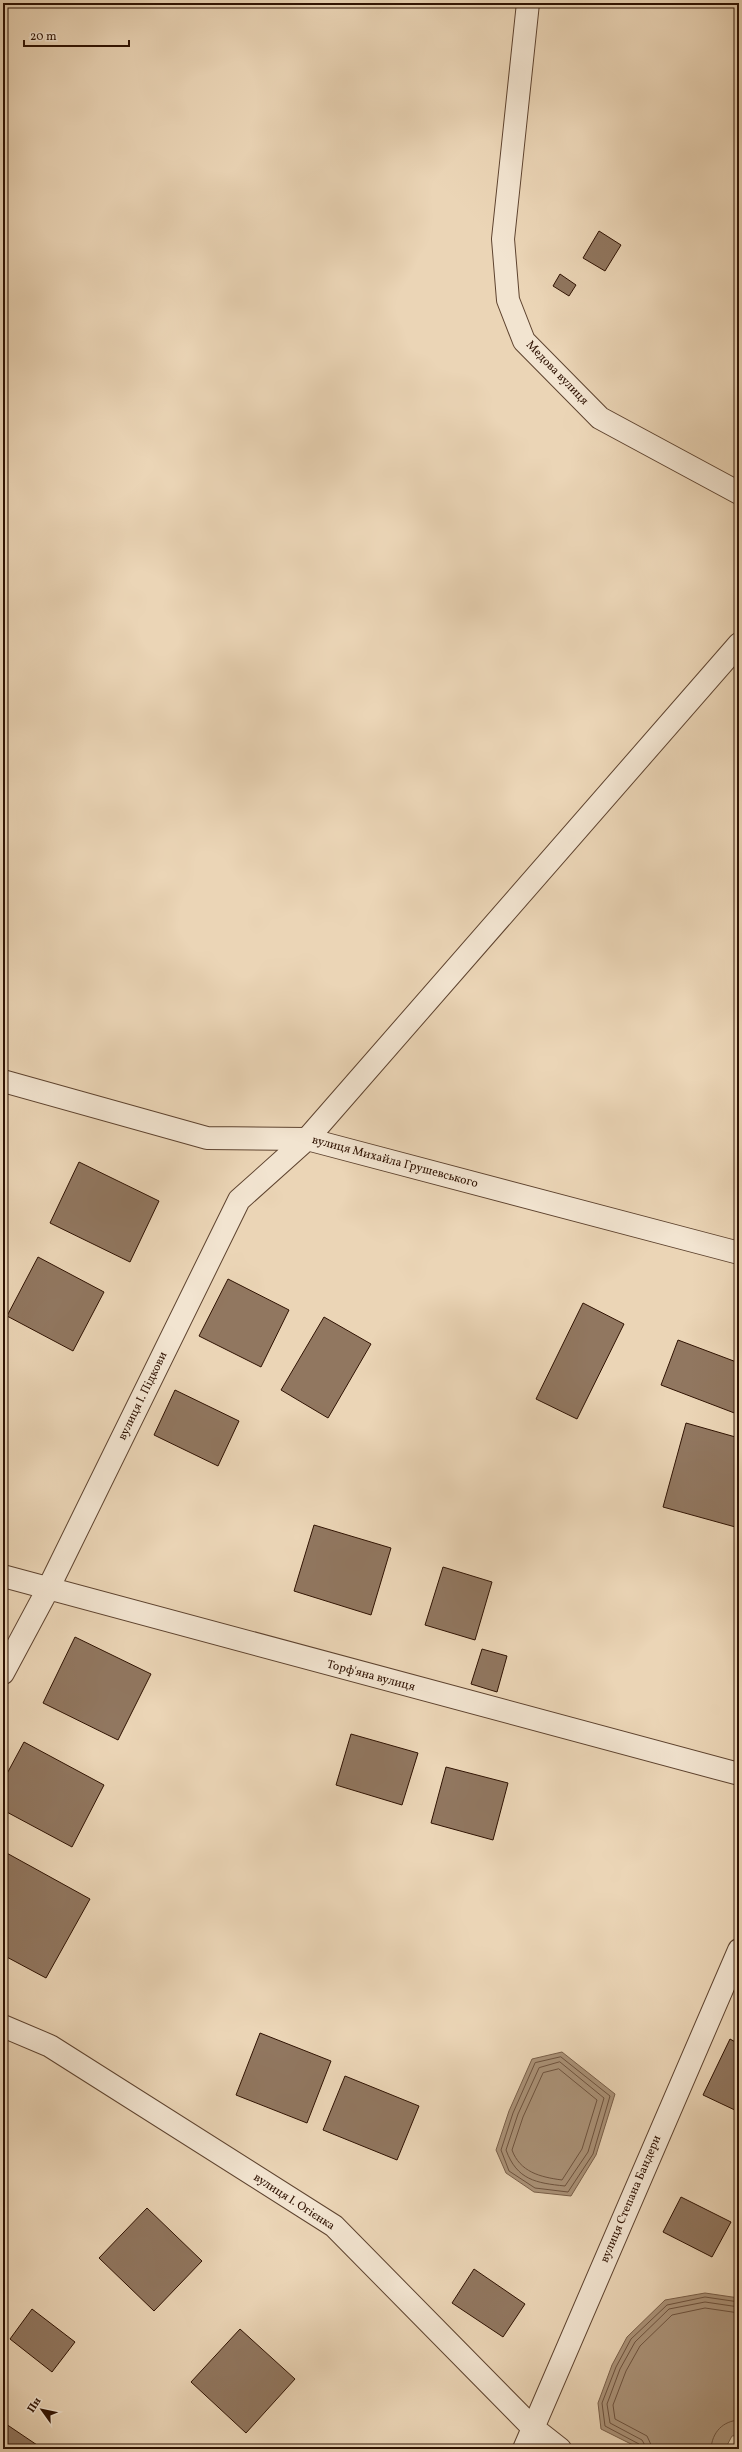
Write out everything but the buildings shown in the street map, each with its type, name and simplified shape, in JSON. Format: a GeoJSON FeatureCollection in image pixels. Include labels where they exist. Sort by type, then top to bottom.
{"type":"FeatureCollection","features":[{"type":"Feature","properties":{"kind":"street","name":"Медова вулиця"},"geometry":{"type":"LineString","coordinates":[[528,3],[503,239],[508,300],[524,341],[600,418],[739,493]]}},
{"type":"Feature","properties":{"kind":"street","name":"вулиця І. Підкови"},"geometry":{"type":"LineString","coordinates":[[3,1674],[48,1589],[239,1200],[307,1138],[739,644]]}},
{"type":"Feature","properties":{"kind":"street","name":"вулиця Михайла Грушевського"},"geometry":{"type":"LineString","coordinates":[[3,1081],[207,1138],[307,1138],[739,1252]]}},
{"type":"Feature","properties":{"kind":"street","name":"Торф'яна вулиця"},"geometry":{"type":"LineString","coordinates":[[3,1576],[739,1774]]}},
{"type":"Feature","properties":{"kind":"street","name":"вулиця Степана Бандери"},"geometry":{"type":"LineString","coordinates":[[524,2449],[532,2427],[739,1950]]}},
{"type":"Feature","properties":{"kind":"street","name":"вулиця І. Огієнка"},"geometry":{"type":"LineString","coordinates":[[3,2026],[50,2046],[334,2226],[532,2427],[560,2449]]}},
{"type":"Feature","properties":{"kind":"water"},"geometry":{"type":"Polygon","coordinates":[[[562,2052],[615,2094],[596,2155],[571,2196],[534,2192],[506,2173],[496,2150],[509,2111],[532,2059],[562,2052]]]}},
{"type":"Feature","properties":{"kind":"water"},"geometry":{"type":"Polygon","coordinates":[[[705,2293],[739,2298],[739,2435],[732,2436],[725,2449],[641,2449],[601,2429],[598,2403],[612,2365],[627,2337],[665,2300],[705,2293]]]}}]}
